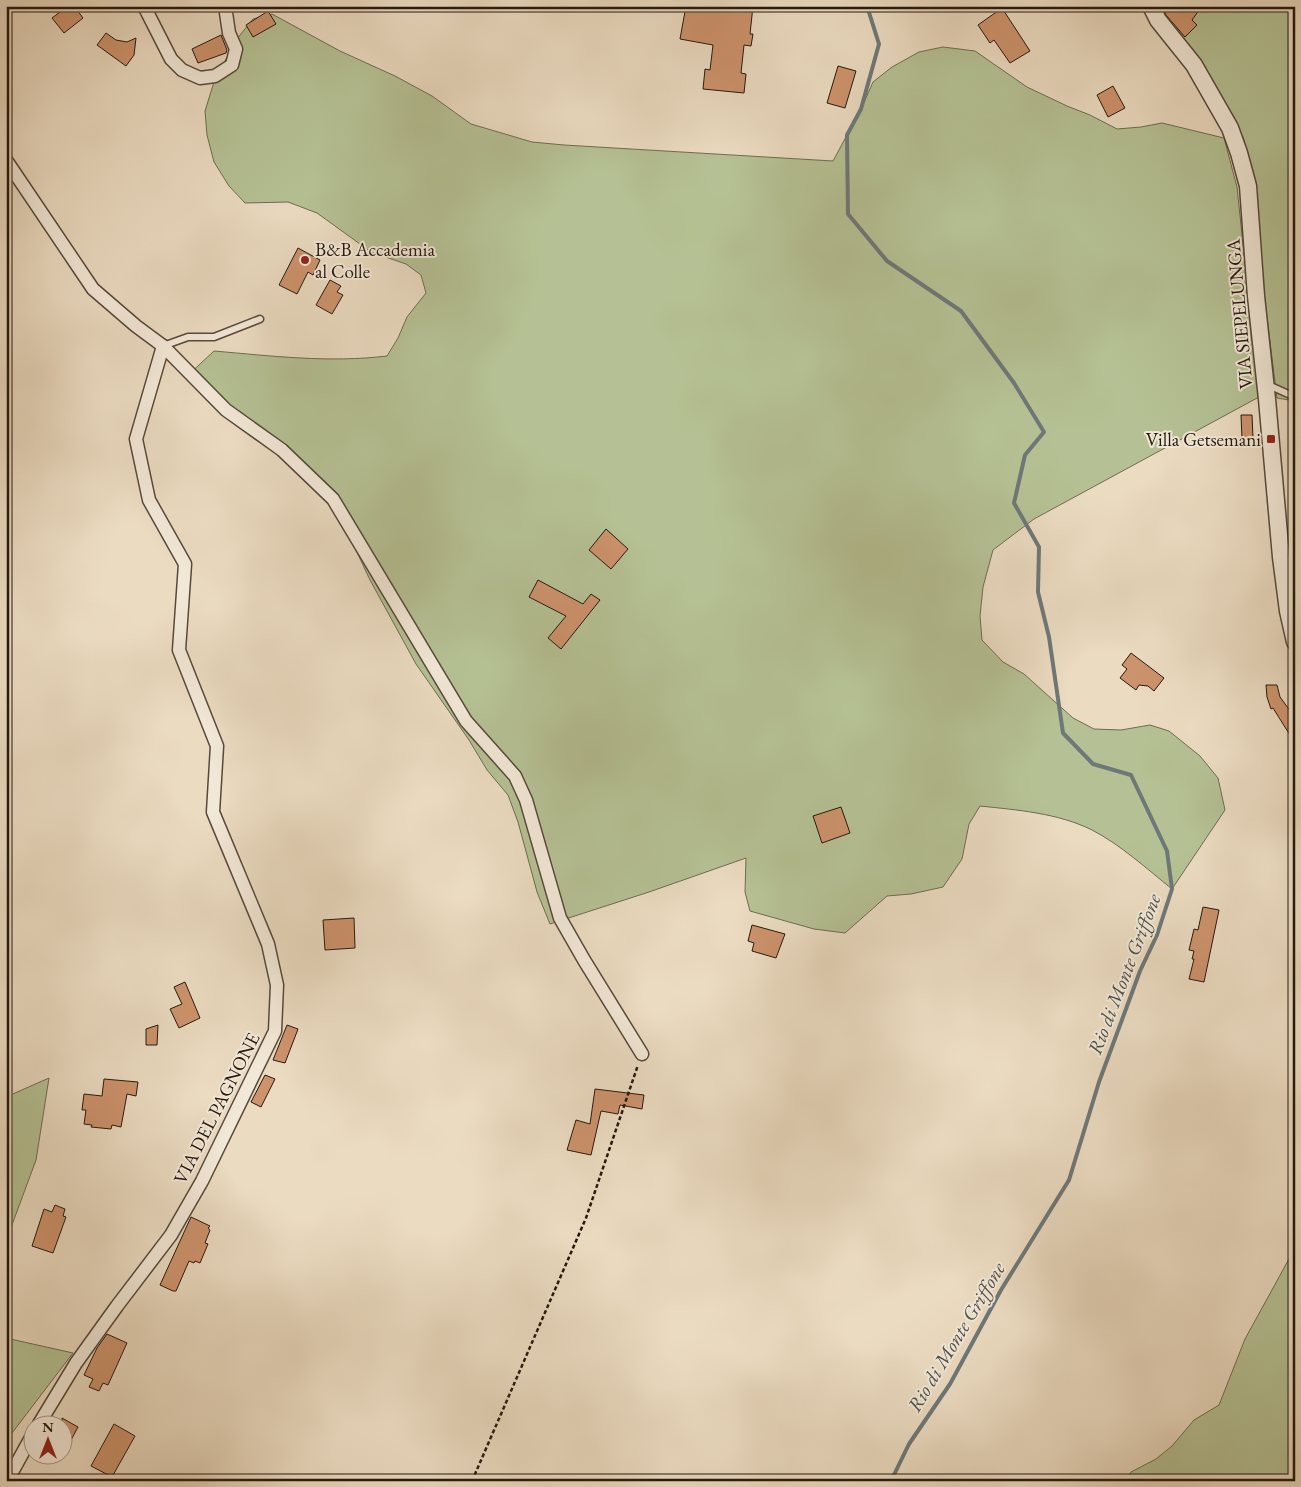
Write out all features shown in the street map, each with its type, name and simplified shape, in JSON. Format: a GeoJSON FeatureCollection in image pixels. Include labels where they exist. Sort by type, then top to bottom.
{"type":"FeatureCollection","features":[{"type":"Feature","properties":{"kind":"street"},"geometry":{"type":"LineString","coordinates":[[144,6],[171,59],[182,70],[200,78],[215,76],[232,65],[236,49],[229,33],[225,6]]}},
{"type":"Feature","properties":{"kind":"street","name":"VIA SIEPELUNGA"},"geometry":{"type":"LineString","coordinates":[[1151,6],[1158,20],[1194,65],[1230,128],[1248,186],[1256,296],[1281,557],[1288,611],[1295,642]]}},
{"type":"Feature","properties":{"kind":"street"},"geometry":{"type":"LineString","coordinates":[[6,160],[93,289],[136,326],[163,346],[226,410],[282,450],[333,500],[466,721],[515,776],[526,800],[560,918],[642,1054]]}},
{"type":"Feature","properties":{"kind":"street","name":"VIA DEL PAGNONE"},"geometry":{"type":"LineString","coordinates":[[45,1414],[76,1363],[171,1234],[202,1181],[275,1031],[277,985],[268,944],[213,812],[217,746],[179,650],[185,564],[149,500],[136,439],[163,346]]}},
{"type":"Feature","properties":{"kind":"street"},"geometry":{"type":"LineString","coordinates":[[7,1481],[22,1454]]}},
{"type":"Feature","properties":{"kind":"lane"},"geometry":{"type":"LineString","coordinates":[[163,346],[188,337],[214,337],[260,319]]}},
{"type":"Feature","properties":{"kind":"lane"},"geometry":{"type":"LineString","coordinates":[[1265,383],[1295,397]]}},
{"type":"Feature","properties":{"kind":"path"},"geometry":{"type":"LineString","coordinates":[[472,1481],[586,1218],[642,1054]]}},
{"type":"Feature","properties":{"kind":"green space"},"geometry":{"type":"Polygon","coordinates":[[[1159,6],[1295,6],[1295,401],[1277,398],[1262,277],[1254,180],[1243,137],[1184,38],[1159,6]]]}},
{"type":"Feature","properties":{"kind":"green space"},"geometry":{"type":"Polygon","coordinates":[[[272,14],[340,51],[395,76],[432,96],[471,124],[532,142],[833,161],[873,82],[892,67],[919,52],[943,47],[975,51],[1027,87],[1117,129],[1162,123],[1224,138],[1237,187],[1259,397],[1034,519],[993,550],[983,587],[980,616],[982,640],[1003,662],[1024,674],[1073,718],[1094,729],[1121,730],[1150,725],[1169,731],[1200,756],[1218,778],[1225,810],[1172,889],[1113,843],[1079,824],[1037,813],[980,806],[969,824],[962,859],[943,887],[911,894],[887,896],[845,933],[814,929],[750,911],[745,892],[746,858],[550,924],[537,892],[518,822],[508,795],[487,770],[469,740],[416,664],[370,580],[332,499],[186,377],[214,351],[322,359],[387,356],[398,338],[407,317],[426,293],[421,275],[406,264],[371,252],[317,213],[288,202],[245,203],[229,186],[214,162],[207,135],[205,111],[214,82],[236,40],[253,19],[272,14]]]}},
{"type":"Feature","properties":{"kind":"green space"},"geometry":{"type":"Polygon","coordinates":[[[49,1078],[36,1160],[6,1241],[6,1097],[49,1078]]]}},
{"type":"Feature","properties":{"kind":"green space"},"geometry":{"type":"Polygon","coordinates":[[[1295,1248],[1295,1481],[1126,1481],[1131,1472],[1156,1459],[1172,1446],[1194,1420],[1219,1405],[1245,1339],[1295,1248]]]}},
{"type":"Feature","properties":{"kind":"green space"},"geometry":{"type":"Polygon","coordinates":[[[6,1338],[73,1353],[27,1414],[22,1414],[22,1420],[6,1444],[6,1338]]]}},
{"type":"Feature","properties":{"kind":"building"},"geometry":{"type":"Polygon","coordinates":[[[68,6],[74,6],[83,18],[64,33],[52,18],[68,6]]]}},
{"type":"Feature","properties":{"kind":"building"},"geometry":{"type":"Polygon","coordinates":[[[686,6],[753,6],[750,34],[753,34],[751,46],[744,45],[741,73],[746,74],[744,93],[703,89],[705,69],[710,70],[713,45],[680,39],[686,6]]]}},
{"type":"Feature","properties":{"kind":"building"},"geometry":{"type":"Polygon","coordinates":[[[1162,6],[1202,6],[1192,20],[1197,25],[1185,37],[1166,15],[1162,6]]]}},
{"type":"Feature","properties":{"kind":"building"},"geometry":{"type":"Polygon","coordinates":[[[1002,8],[1030,51],[1010,63],[994,40],[990,43],[978,25],[1002,8]]]}},
{"type":"Feature","properties":{"kind":"building"},"geometry":{"type":"Polygon","coordinates":[[[268,11],[276,24],[253,37],[246,25],[268,11]]]}},
{"type":"Feature","properties":{"kind":"building"},"geometry":{"type":"Polygon","coordinates":[[[106,33],[116,40],[127,42],[136,38],[134,55],[126,66],[97,45],[106,33]]]}},
{"type":"Feature","properties":{"kind":"building"},"geometry":{"type":"Polygon","coordinates":[[[221,35],[227,50],[226,53],[198,63],[192,49],[221,35]]]}},
{"type":"Feature","properties":{"kind":"building"},"geometry":{"type":"Polygon","coordinates":[[[838,66],[856,71],[845,108],[827,103],[838,66]]]}},
{"type":"Feature","properties":{"kind":"building"},"geometry":{"type":"Polygon","coordinates":[[[1113,86],[1125,108],[1108,117],[1097,95],[1113,86]]]}},
{"type":"Feature","properties":{"kind":"building"},"geometry":{"type":"Polygon","coordinates":[[[298,248],[320,260],[313,275],[308,272],[297,294],[279,285],[298,248]]]}},
{"type":"Feature","properties":{"kind":"building"},"geometry":{"type":"Polygon","coordinates":[[[330,280],[341,286],[337,292],[343,295],[332,314],[316,305],[330,280]]]}},
{"type":"Feature","properties":{"kind":"building"},"geometry":{"type":"Polygon","coordinates":[[[1241,415],[1252,415],[1253,438],[1242,439],[1241,415]]]}},
{"type":"Feature","properties":{"kind":"building"},"geometry":{"type":"Polygon","coordinates":[[[606,529],[628,549],[611,569],[589,550],[606,529]]]}},
{"type":"Feature","properties":{"kind":"building"},"geometry":{"type":"Polygon","coordinates":[[[538,580],[583,604],[591,594],[600,600],[561,649],[548,638],[566,616],[529,597],[538,580]]]}},
{"type":"Feature","properties":{"kind":"building"},"geometry":{"type":"Polygon","coordinates":[[[1131,653],[1164,678],[1154,691],[1148,686],[1139,685],[1136,690],[1120,678],[1127,669],[1122,665],[1131,653]]]}},
{"type":"Feature","properties":{"kind":"building"},"geometry":{"type":"Polygon","coordinates":[[[1266,685],[1277,685],[1280,697],[1291,712],[1295,710],[1295,743],[1273,708],[1271,709],[1266,685]]]}},
{"type":"Feature","properties":{"kind":"building"},"geometry":{"type":"Polygon","coordinates":[[[841,807],[850,833],[822,843],[813,816],[841,807]]]}},
{"type":"Feature","properties":{"kind":"building"},"geometry":{"type":"Polygon","coordinates":[[[1203,907],[1219,910],[1204,982],[1189,979],[1194,951],[1189,950],[1194,929],[1198,930],[1203,907]]]}},
{"type":"Feature","properties":{"kind":"building"},"geometry":{"type":"Polygon","coordinates":[[[354,918],[355,948],[325,950],[323,920],[354,918]]]}},
{"type":"Feature","properties":{"kind":"building"},"geometry":{"type":"Polygon","coordinates":[[[752,925],[785,934],[776,958],[752,951],[754,943],[748,941],[752,925]]]}},
{"type":"Feature","properties":{"kind":"building"},"geometry":{"type":"Polygon","coordinates":[[[185,982],[200,1018],[179,1028],[170,1009],[182,1004],[174,987],[185,982]]]}},
{"type":"Feature","properties":{"kind":"building"},"geometry":{"type":"Polygon","coordinates":[[[158,1025],[157,1045],[146,1045],[146,1029],[158,1025]]]}},
{"type":"Feature","properties":{"kind":"building"},"geometry":{"type":"Polygon","coordinates":[[[287,1025],[298,1029],[285,1063],[273,1060],[287,1025]]]}},
{"type":"Feature","properties":{"kind":"building"},"geometry":{"type":"Polygon","coordinates":[[[265,1075],[275,1079],[261,1107],[251,1102],[265,1075]]]}},
{"type":"Feature","properties":{"kind":"building"},"geometry":{"type":"Polygon","coordinates":[[[104,1079],[138,1082],[136,1096],[127,1094],[121,1127],[112,1125],[111,1129],[91,1127],[92,1125],[84,1124],[86,1110],[82,1110],[84,1094],[102,1096],[104,1079]]]}},
{"type":"Feature","properties":{"kind":"building"},"geometry":{"type":"Polygon","coordinates":[[[595,1089],[644,1095],[642,1109],[620,1105],[618,1114],[601,1111],[591,1155],[567,1150],[576,1120],[590,1124],[595,1089]]]}},
{"type":"Feature","properties":{"kind":"building"},"geometry":{"type":"Polygon","coordinates":[[[55,1205],[65,1209],[63,1216],[66,1217],[53,1253],[32,1246],[44,1209],[52,1212],[55,1205]]]}},
{"type":"Feature","properties":{"kind":"building"},"geometry":{"type":"Polygon","coordinates":[[[191,1217],[210,1226],[205,1243],[208,1244],[200,1263],[189,1261],[176,1291],[173,1291],[160,1285],[191,1217]]]}},
{"type":"Feature","properties":{"kind":"building"},"geometry":{"type":"Polygon","coordinates":[[[107,1334],[127,1343],[108,1385],[103,1383],[99,1391],[89,1387],[93,1379],[84,1375],[97,1348],[107,1334]]]}},
{"type":"Feature","properties":{"kind":"building"},"geometry":{"type":"Polygon","coordinates":[[[72,1424],[78,1427],[72,1438],[72,1424]]]}},
{"type":"Feature","properties":{"kind":"building"},"geometry":{"type":"Polygon","coordinates":[[[114,1424],[135,1436],[112,1477],[91,1466],[114,1424]]]}},
{"type":"Feature","properties":{"kind":"waterway","name":"Rio di Monte Griffone"},"geometry":{"type":"LineString","coordinates":[[867,6],[879,44],[861,109],[847,135],[848,214],[887,261],[961,311],[1014,383],[1044,432],[1025,455],[1014,503],[1039,547],[1038,592],[1049,637],[1063,733],[1093,764],[1131,775],[1167,851],[1172,889],[1157,935],[1140,971],[1099,1082],[1069,1180],[1001,1290],[950,1384],[909,1444],[891,1481]]}},
{"type":"Feature","properties":{"kind":"place","name":"B&B Accademia al Colle"},"geometry":{"type":"Point","coordinates":[305,260]}},
{"type":"Feature","properties":{"kind":"place","name":"Villa Getsemani"},"geometry":{"type":"Point","coordinates":[1271,439]}}]}
